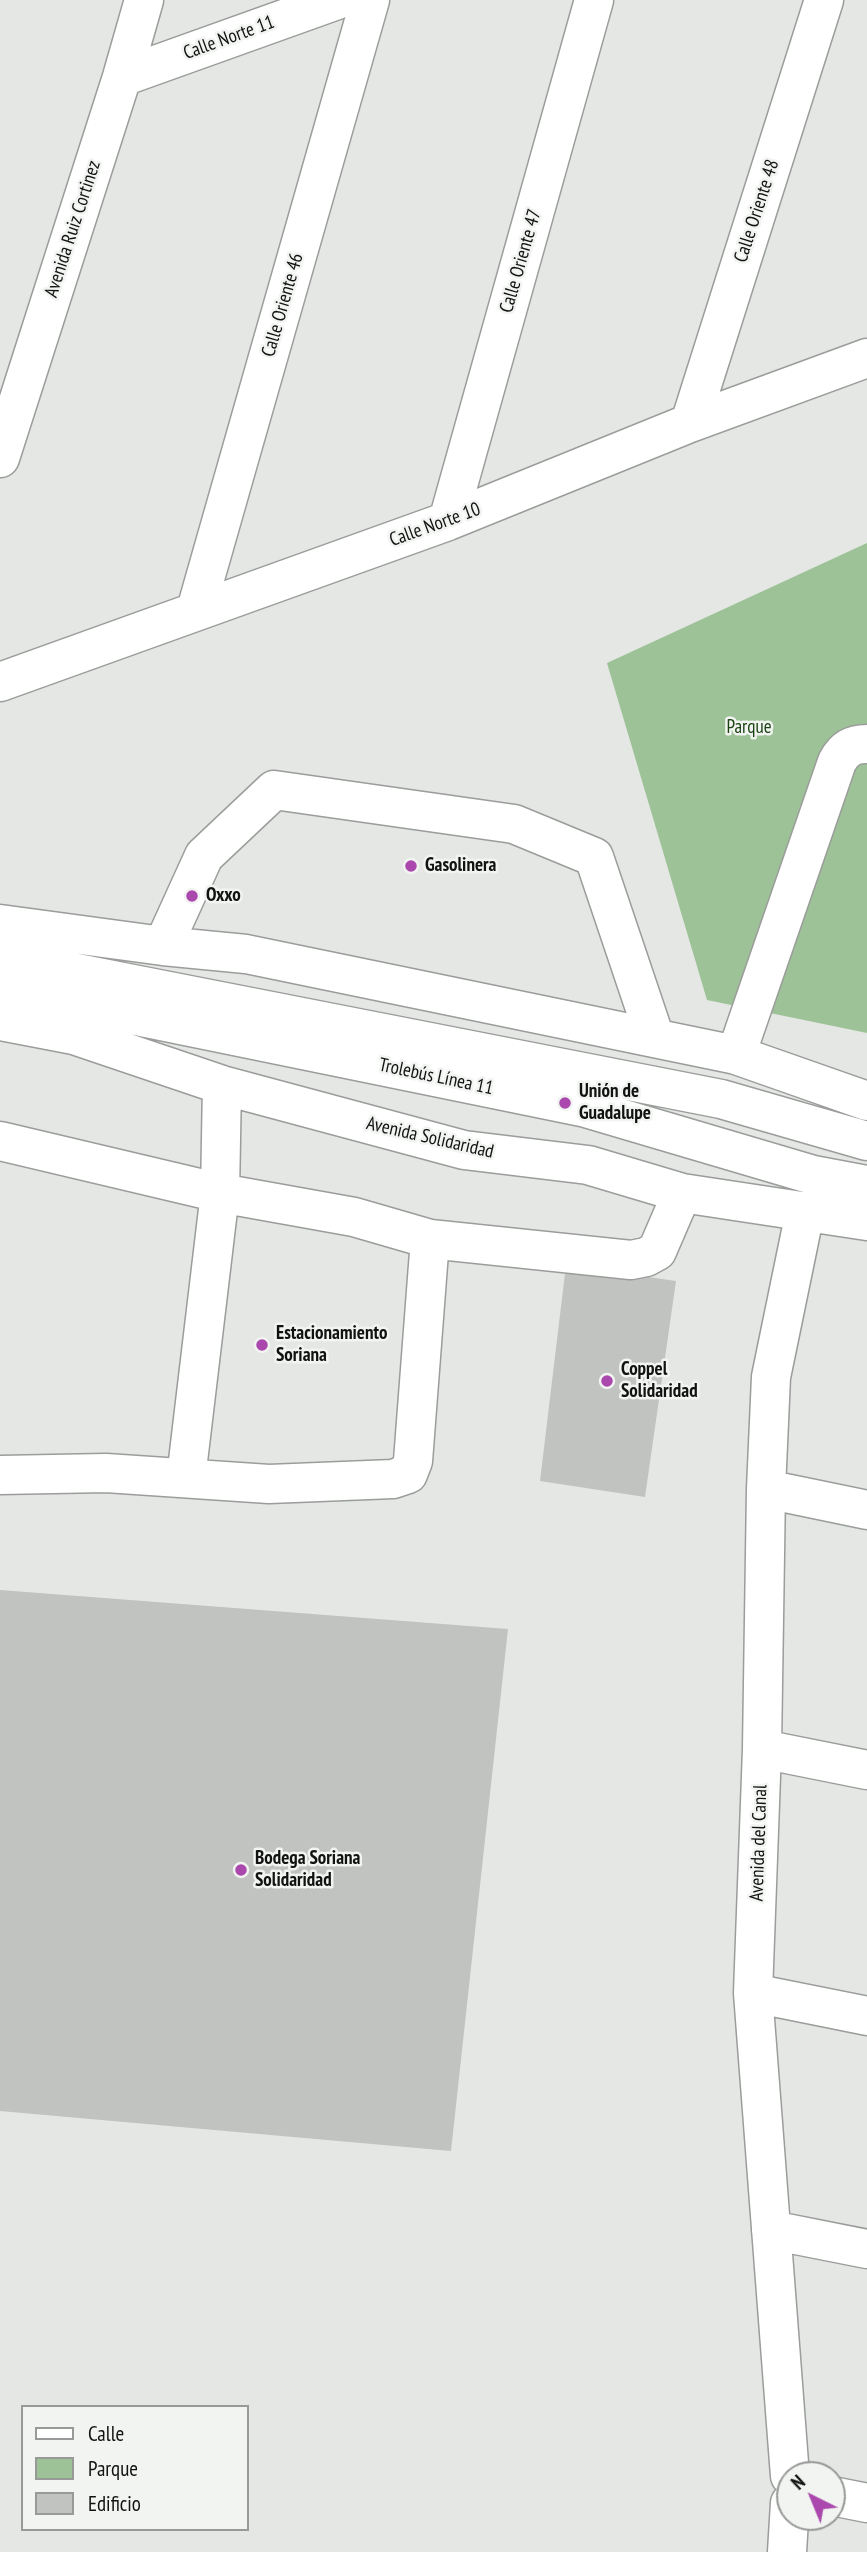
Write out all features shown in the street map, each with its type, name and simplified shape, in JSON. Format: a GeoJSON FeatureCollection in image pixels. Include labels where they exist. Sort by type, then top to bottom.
{"type":"FeatureCollection","features":[{"type":"Feature","properties":{"kind":"street","name":"Avenida Ruiz Cortinez"},"geometry":{"type":"LineString","coordinates":[[0,458],[144,0]]}},
{"type":"Feature","properties":{"kind":"street","name":"Calle Norte 11"},"geometry":{"type":"LineString","coordinates":[[122,76],[337,0]]}},
{"type":"Feature","properties":{"kind":"street","name":"Calle Oriente 46"},"geometry":{"type":"LineString","coordinates":[[196,610],[370,0]]}},
{"type":"Feature","properties":{"kind":"street","name":"Calle Oriente 47"},"geometry":{"type":"LineString","coordinates":[[448,521],[594,0]]}},
{"type":"Feature","properties":{"kind":"street","name":"Calle Oriente 48"},"geometry":{"type":"LineString","coordinates":[[690,423],[824,0]]}},
{"type":"Feature","properties":{"kind":"street","name":"Calle Norte 10"},"geometry":{"type":"LineString","coordinates":[[0,682],[448,521],[690,423],[867,358]]}},
{"type":"Feature","properties":{"kind":"street"},"geometry":{"type":"LineString","coordinates":[[736,1055],[837,762],[849,747],[867,744]]}},
{"type":"Feature","properties":{"kind":"street"},"geometry":{"type":"LineString","coordinates":[[163,946],[204,856],[274,790],[514,824],[594,858],[655,1038]]}},
{"type":"Feature","properties":{"kind":"street"},"geometry":{"type":"LineString","coordinates":[[0,923],[163,946],[246,954],[736,1055],[867,1101]]}},
{"type":"Feature","properties":{"kind":"street","name":"Trolebús Línea 11"},"geometry":{"type":"LineString","coordinates":[[0,958],[721,1099],[867,1141]]}},
{"type":"Feature","properties":{"kind":"street","name":"Trolebús Línea 11"},"geometry":{"type":"LineString","coordinates":[[0,988],[586,1108],[813,1175],[867,1185]]}},
{"type":"Feature","properties":{"kind":"street","name":"Avenida Solidaridad"},"geometry":{"type":"LineString","coordinates":[[0,1021],[74,1035],[222,1085],[464,1150],[588,1166],[681,1194],[867,1221]]}},
{"type":"Feature","properties":{"kind":"street"},"geometry":{"type":"LineString","coordinates":[[186,1478],[220,1194],[222,1085]]}},
{"type":"Feature","properties":{"kind":"street"},"geometry":{"type":"LineString","coordinates":[[0,1141],[220,1194],[354,1217],[430,1239],[631,1261],[657,1251],[681,1194]]}},
{"type":"Feature","properties":{"kind":"street","name":"Avenida del Canal"},"geometry":{"type":"LineString","coordinates":[[789,2461],[753,1993],[771,1377],[806,1212]]}},
{"type":"Feature","properties":{"kind":"street"},"geometry":{"type":"LineString","coordinates":[[0,1475],[106,1473],[269,1484],[393,1479],[408,1474],[413,1461],[430,1239]]}},
{"type":"Feature","properties":{"kind":"street"},"geometry":{"type":"LineString","coordinates":[[766,1489],[867,1510]]}},
{"type":"Feature","properties":{"kind":"street"},"geometry":{"type":"LineString","coordinates":[[762,1749],[867,1770]]}},
{"type":"Feature","properties":{"kind":"street"},"geometry":{"type":"LineString","coordinates":[[753,1993],[867,2016]]}},
{"type":"Feature","properties":{"kind":"street"},"geometry":{"type":"LineString","coordinates":[[772,2230],[867,2249]]}},
{"type":"Feature","properties":{"kind":"street"},"geometry":{"type":"LineString","coordinates":[[846,2499],[867,2503]]}},
{"type":"Feature","properties":{"kind":"street"},"geometry":{"type":"LineString","coordinates":[[787,2552],[788,2531]]}},
{"type":"Feature","properties":{"kind":"green space","name":"Parque"},"geometry":{"type":"Polygon","coordinates":[[[867,543],[867,1033],[707,1000],[607,663],[867,543]]]}},
{"type":"Feature","properties":{"kind":"building","name":"Coppel Solidaridad"},"geometry":{"type":"Polygon","coordinates":[[[566,1265],[676,1281],[645,1497],[540,1481],[566,1265]]]}},
{"type":"Feature","properties":{"kind":"building","name":"Bodega Soriana Solidaridad"},"geometry":{"type":"Polygon","coordinates":[[[0,1590],[508,1629],[451,2151],[0,2111],[0,1590]]]}},
{"type":"Feature","properties":{"kind":"place","name":"Gasolinera"},"geometry":{"type":"Point","coordinates":[411,866]}},
{"type":"Feature","properties":{"kind":"place","name":"Oxxo"},"geometry":{"type":"Point","coordinates":[192,896]}},
{"type":"Feature","properties":{"kind":"place","name":"Unión de Guadalupe"},"geometry":{"type":"Point","coordinates":[565,1103]}},
{"type":"Feature","properties":{"kind":"place","name":"Estacionamiento Soriana"},"geometry":{"type":"Point","coordinates":[262,1345]}},
{"type":"Feature","properties":{"kind":"place","name":"Coppel Solidaridad"},"geometry":{"type":"Point","coordinates":[607,1381]}},
{"type":"Feature","properties":{"kind":"place","name":"Bodega Soriana Solidaridad"},"geometry":{"type":"Point","coordinates":[241,1870]}}]}
